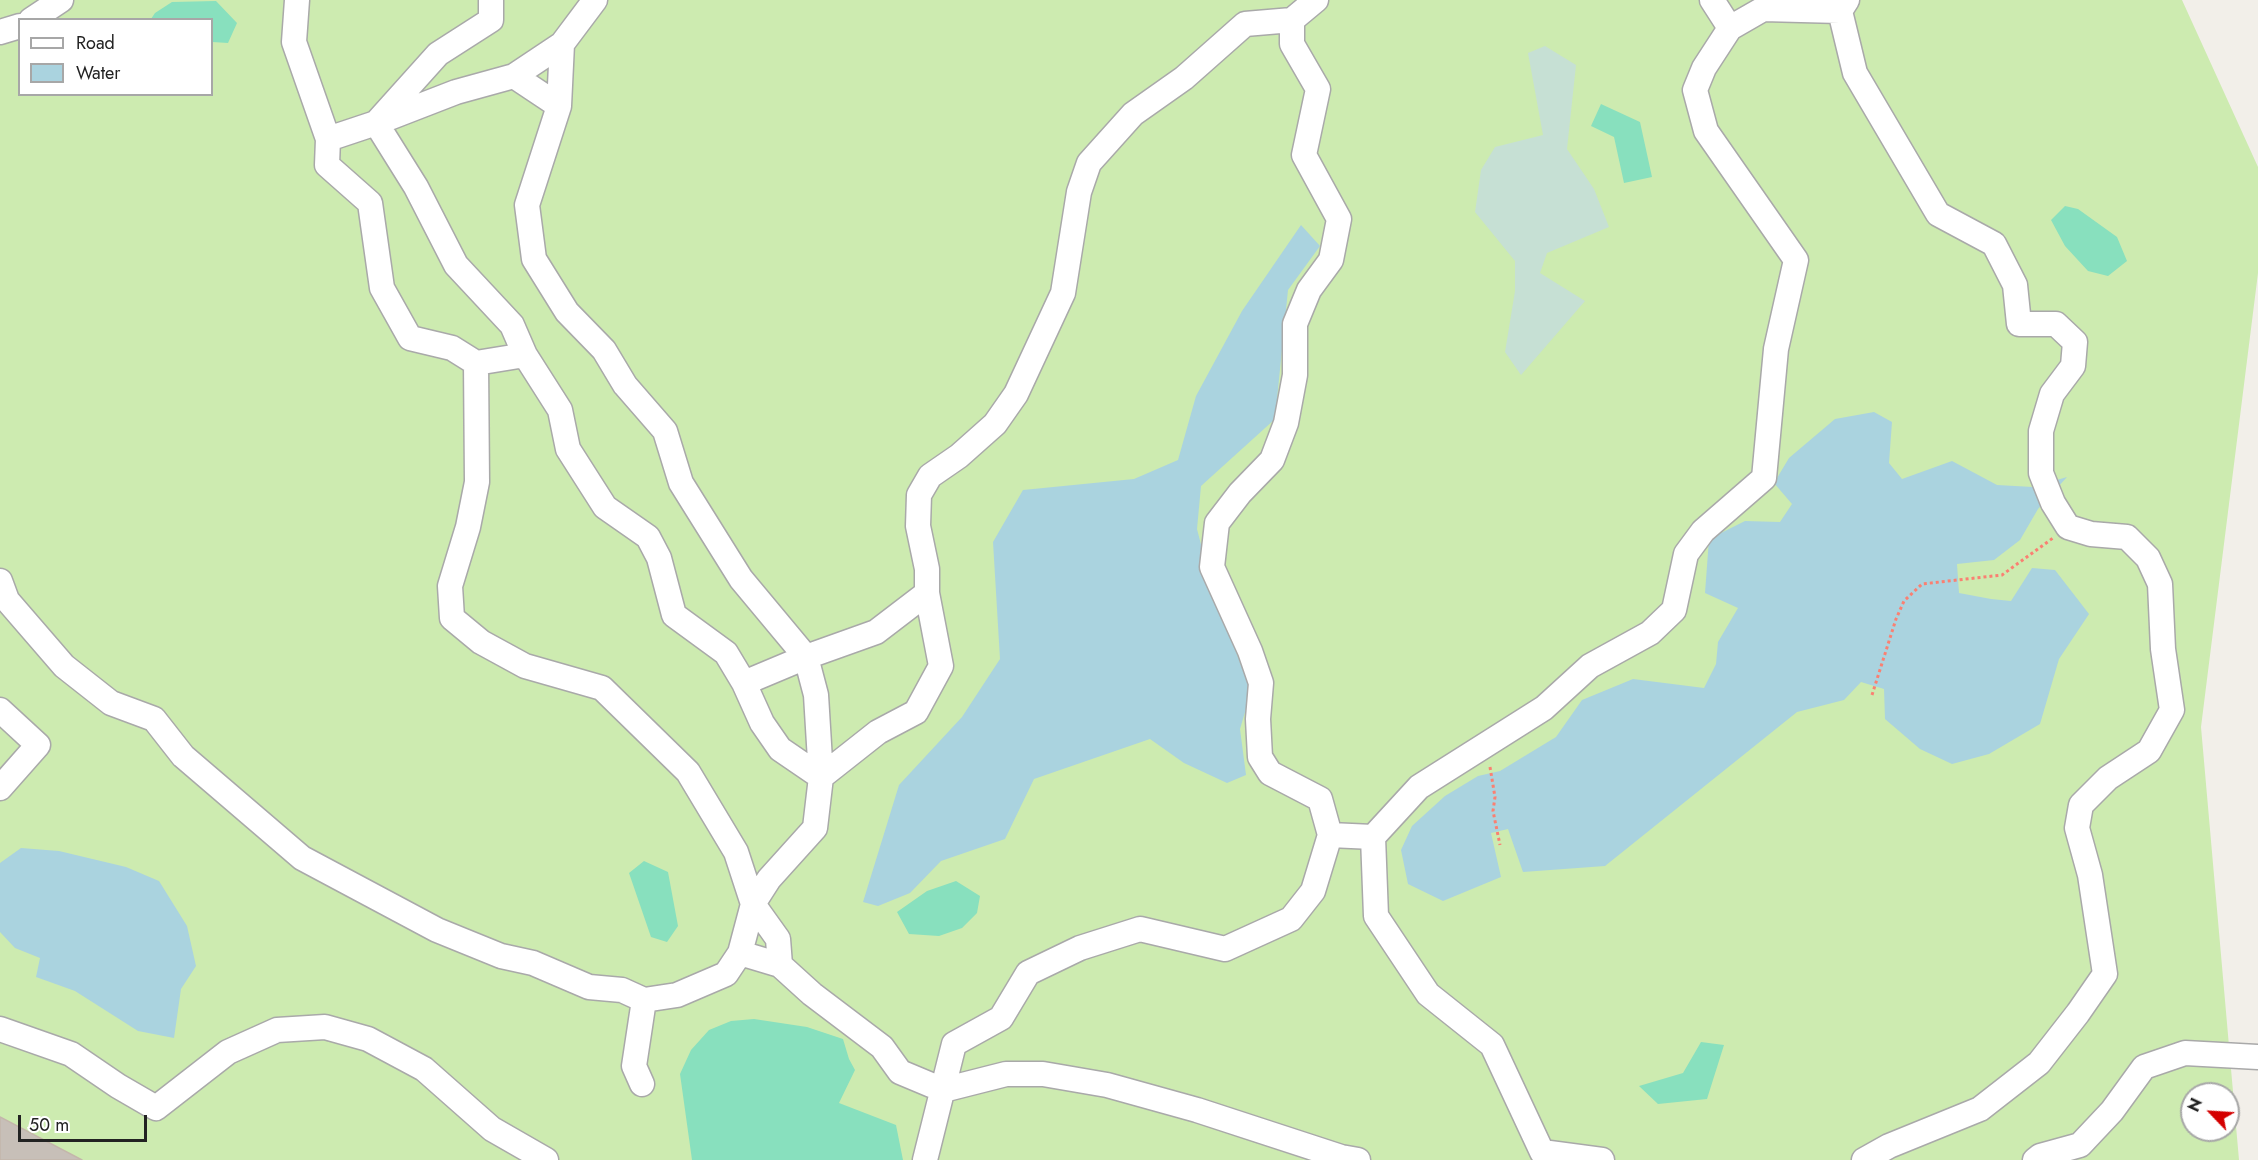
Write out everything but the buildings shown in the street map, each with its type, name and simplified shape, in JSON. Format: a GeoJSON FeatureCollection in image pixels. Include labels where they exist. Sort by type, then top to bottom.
{"type":"FeatureCollection","features":[{"type":"Feature","properties":{"kind":"lane"},"geometry":{"type":"LineString","coordinates":[[34,18],[61,0]]}},
{"type":"Feature","properties":{"kind":"lane"},"geometry":{"type":"LineString","coordinates":[[297,0],[294,42],[328,139],[327,165],[370,203],[382,288],[410,338],[452,348],[476,363],[525,355]]}},
{"type":"Feature","properties":{"kind":"lane"},"geometry":{"type":"LineString","coordinates":[[376,123],[438,54],[491,20],[491,0]]}},
{"type":"Feature","properties":{"kind":"lane"},"geometry":{"type":"LineString","coordinates":[[328,139],[456,92],[514,76],[562,44],[595,0]]}},
{"type":"Feature","properties":{"kind":"lane"},"geometry":{"type":"LineString","coordinates":[[821,777],[878,732],[916,712],[941,666],[927,593],[927,569],[918,526],[919,495],[930,476],[959,456],[994,424],[1016,394],[1062,293],[1079,192],[1089,163],[1133,114],[1185,78],[1245,24],[1292,20],[1316,0]]}},
{"type":"Feature","properties":{"kind":"lane"},"geometry":{"type":"LineString","coordinates":[[1713,0],[1730,28]]}},
{"type":"Feature","properties":{"kind":"lane"},"geometry":{"type":"LineString","coordinates":[[1602,1160],[1542,1152],[1491,1045],[1428,994],[1376,916],[1373,837],[1419,787],[1544,708],[1590,666],[1650,633],[1674,610],[1686,554],[1691,546],[1703,531],[1764,478],[1776,349],[1796,260],[1706,131],[1695,90],[1704,68],[1730,28],[1765,4],[1843,5],[1854,73],[1938,214],[1994,244],[2015,285],[2019,324],[2056,324],[2074,342],[2073,366],[2052,394],[2041,432],[2041,472],[2053,503],[2068,527],[2091,534],[2127,537],[2148,558],[2160,584],[2163,649],[2172,710],[2149,751],[2108,778],[2081,806],[2077,828],[2090,875],[2105,974],[2078,1013],[2031,1070],[1980,1109],[1889,1146],[1864,1160]]}},
{"type":"Feature","properties":{"kind":"lane"},"geometry":{"type":"LineString","coordinates":[[925,1160],[954,1044],[1001,1018],[1028,973],[1080,948],[1140,929],[1225,949],[1291,919],[1313,891],[1330,835],[1320,799],[1270,773],[1260,757],[1258,719],[1261,683],[1250,651],[1212,567],[1217,523],[1240,493],[1272,460],[1286,423],[1295,375],[1295,324],[1309,290],[1331,260],[1339,219],[1304,155],[1318,89],[1292,44],[1292,20]]}},
{"type":"Feature","properties":{"kind":"lane"},"geometry":{"type":"LineString","coordinates":[[0,32],[18,27]]}},
{"type":"Feature","properties":{"kind":"lane"},"geometry":{"type":"LineString","coordinates":[[0,580],[8,600],[64,666],[111,703],[154,720],[183,756],[302,858],[437,930],[501,956],[533,963],[589,987],[622,990],[644,1000],[678,995],[726,974],[740,953],[753,904],[769,879],[815,828],[821,777],[816,695],[806,657],[741,579],[681,483],[665,431],[625,385],[604,350],[567,312],[534,259],[527,205],[559,106],[562,44]]}},
{"type":"Feature","properties":{"kind":"lane"},"geometry":{"type":"LineString","coordinates":[[514,76],[559,106]]}},
{"type":"Feature","properties":{"kind":"lane"},"geometry":{"type":"LineString","coordinates":[[376,123],[416,188],[456,265],[512,325],[525,355],[560,410],[568,449],[605,507],[648,537],[659,558],[674,615],[726,653],[744,683],[762,723],[780,749],[821,777]]}},
{"type":"Feature","properties":{"kind":"lane"},"geometry":{"type":"LineString","coordinates":[[476,363],[477,483],[468,527],[450,586],[452,618],[481,642],[525,666],[602,688],[688,772],[736,852],[753,904],[778,939],[780,965]]}},
{"type":"Feature","properties":{"kind":"lane"},"geometry":{"type":"LineString","coordinates":[[744,683],[806,657],[876,632],[927,593]]}},
{"type":"Feature","properties":{"kind":"lane"},"geometry":{"type":"LineString","coordinates":[[0,710],[38,745],[0,788]]}},
{"type":"Feature","properties":{"kind":"lane"},"geometry":{"type":"LineString","coordinates":[[1330,835],[1373,837]]}},
{"type":"Feature","properties":{"kind":"lane"},"geometry":{"type":"LineString","coordinates":[[740,953],[780,965],[812,994],[882,1047],[900,1072],[943,1090],[1006,1074],[1043,1074],[1107,1085],[1197,1110],[1341,1157],[1358,1160]]}},
{"type":"Feature","properties":{"kind":"lane"},"geometry":{"type":"LineString","coordinates":[[642,1084],[634,1066],[644,1000]]}},
{"type":"Feature","properties":{"kind":"lane"},"geometry":{"type":"LineString","coordinates":[[0,1029],[71,1054],[118,1086],[156,1108],[228,1052],[278,1030],[325,1027],[368,1039],[424,1069],[492,1129],[546,1160]]}},
{"type":"Feature","properties":{"kind":"lane"},"geometry":{"type":"LineString","coordinates":[[2035,1160],[2040,1156],[2080,1145],[2112,1111],[2144,1067],[2185,1053],[2258,1057]]}},
{"type":"Feature","properties":{"kind":"path"},"geometry":{"type":"LineString","coordinates":[[1872,695],[1904,601],[1922,584],[2002,575],[2068,527]]}},
{"type":"Feature","properties":{"kind":"path"},"geometry":{"type":"LineString","coordinates":[[1490,764],[1495,797],[1493,811],[1500,845]]}},
{"type":"Feature","properties":{"kind":"green space"},"geometry":{"type":"Polygon","coordinates":[[[0,0],[2182,0],[2258,167],[2258,273],[2201,727],[2232,1082],[2180,1082],[2180,1142],[2237,1142],[2239,1160],[0,1160],[0,0]]]}},
{"type":"Feature","properties":{"kind":"green space"},"geometry":{"type":"Polygon","coordinates":[[[216,1],[237,23],[228,43],[213,42],[213,18],[152,18],[155,13],[172,2],[216,1]]]}},
{"type":"Feature","properties":{"kind":"green space"},"geometry":{"type":"Polygon","coordinates":[[[1545,46],[1576,65],[1567,149],[1594,189],[1609,227],[1547,253],[1540,273],[1585,301],[1521,375],[1505,352],[1515,291],[1515,261],[1475,212],[1481,170],[1495,147],[1543,135],[1528,53],[1545,46]]]}},
{"type":"Feature","properties":{"kind":"green space"},"geometry":{"type":"Polygon","coordinates":[[[1601,104],[1640,122],[1652,177],[1624,183],[1614,137],[1591,126],[1601,104]]]}},
{"type":"Feature","properties":{"kind":"green space"},"geometry":{"type":"Polygon","coordinates":[[[2065,206],[2078,209],[2117,237],[2127,261],[2108,276],[2088,271],[2065,246],[2051,220],[2065,206]]]}},
{"type":"Feature","properties":{"kind":"green space"},"geometry":{"type":"Polygon","coordinates":[[[644,861],[668,872],[678,926],[667,942],[651,937],[629,873],[644,861]]]}},
{"type":"Feature","properties":{"kind":"green space"},"geometry":{"type":"Polygon","coordinates":[[[956,881],[980,896],[977,913],[962,928],[939,936],[909,934],[897,912],[927,891],[956,881]]]}},
{"type":"Feature","properties":{"kind":"green space"},"geometry":{"type":"Polygon","coordinates":[[[754,1019],[807,1027],[843,1039],[855,1070],[839,1103],[896,1125],[903,1160],[692,1160],[680,1074],[691,1050],[709,1030],[731,1021],[754,1019]]]}},
{"type":"Feature","properties":{"kind":"green space"},"geometry":{"type":"Polygon","coordinates":[[[1701,1042],[1724,1045],[1707,1099],[1658,1104],[1639,1086],[1683,1073],[1701,1042]]]}},
{"type":"Feature","properties":{"kind":"water"},"geometry":{"type":"Polygon","coordinates":[[[1301,225],[1320,246],[1288,290],[1275,419],[1201,486],[1197,529],[1212,587],[1251,692],[1240,729],[1246,775],[1227,783],[1184,763],[1150,739],[1034,779],[1005,839],[941,861],[910,893],[878,906],[863,902],[899,785],[962,717],[1000,659],[993,542],[1023,490],[1134,479],[1178,460],[1196,396],[1242,311],[1301,225]]]}},
{"type":"Feature","properties":{"kind":"water"},"geometry":{"type":"Polygon","coordinates":[[[1874,412],[1892,422],[1889,463],[1902,479],[1952,461],[1997,485],[2033,487],[2067,477],[2038,509],[2020,540],[1994,560],[1957,564],[1959,593],[2011,601],[2032,568],[2055,570],[2089,614],[2059,659],[2040,724],[1989,754],[1952,764],[1920,749],[1885,719],[1884,689],[1861,682],[1844,700],[1797,712],[1605,866],[1523,872],[1508,829],[1491,833],[1501,877],[1443,901],[1408,884],[1401,850],[1412,826],[1445,796],[1478,776],[1500,771],[1556,737],[1582,700],[1633,679],[1704,688],[1716,664],[1718,642],[1738,608],[1705,593],[1709,539],[1745,521],[1780,522],[1792,504],[1774,483],[1789,458],[1835,419],[1874,412]]]}},
{"type":"Feature","properties":{"kind":"water"},"geometry":{"type":"Polygon","coordinates":[[[21,848],[59,851],[126,867],[159,881],[187,926],[196,966],[181,989],[174,1038],[138,1031],[75,991],[36,977],[40,958],[15,948],[0,932],[0,863],[21,848]]]}}]}
